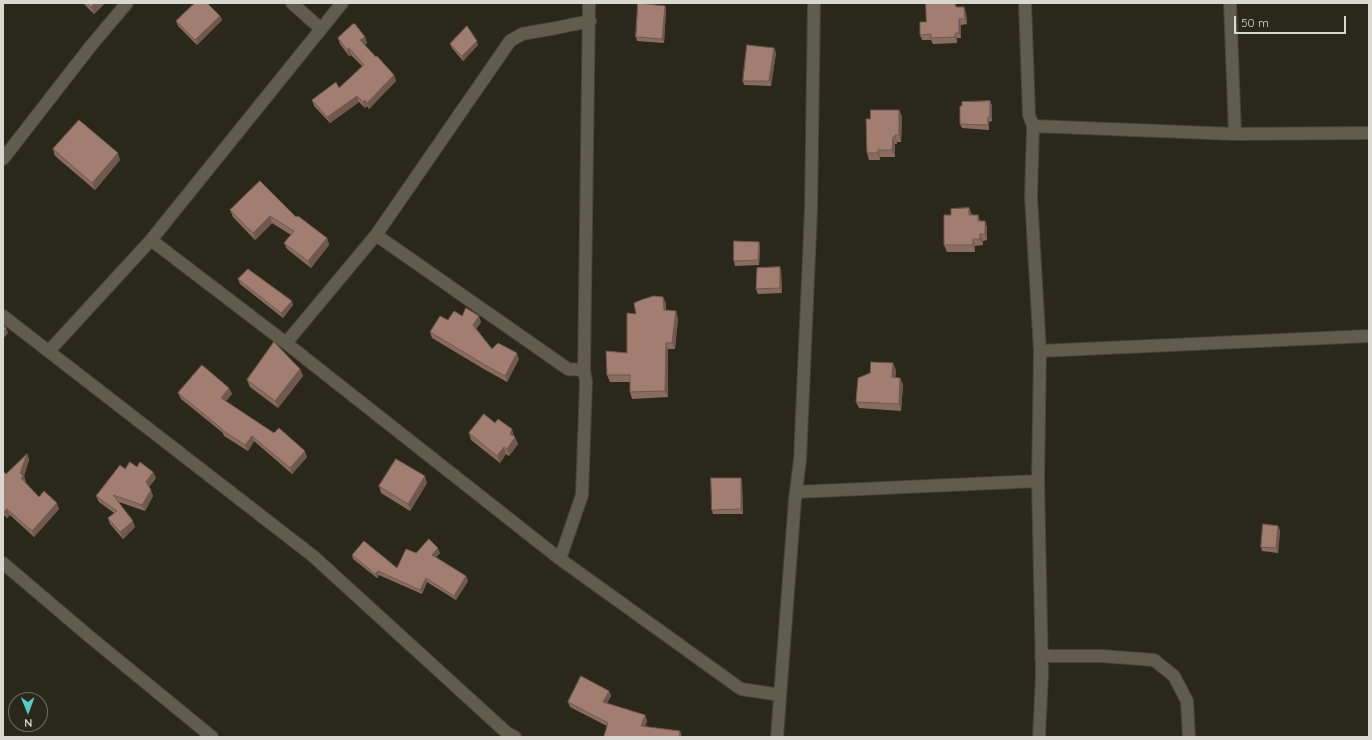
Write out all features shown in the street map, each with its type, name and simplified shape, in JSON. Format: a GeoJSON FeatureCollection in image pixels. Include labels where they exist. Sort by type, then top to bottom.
{"type":"FeatureCollection","features":[{"type":"Feature","properties":{"kind":"street"},"geometry":{"type":"LineString","coordinates":[[3,158],[90,47],[127,3]]}},
{"type":"Feature","properties":{"kind":"street"},"geometry":{"type":"LineString","coordinates":[[292,3],[321,29]]}},
{"type":"Feature","properties":{"kind":"street"},"geometry":{"type":"LineString","coordinates":[[49,351],[151,240],[342,3]]}},
{"type":"Feature","properties":{"kind":"street"},"geometry":{"type":"LineString","coordinates":[[560,559],[582,495],[586,382],[584,370],[590,21],[589,3]]}},
{"type":"Feature","properties":{"kind":"street"},"geometry":{"type":"LineString","coordinates":[[778,737],[796,492],[800,460],[811,210],[814,3]]}},
{"type":"Feature","properties":{"kind":"street"},"geometry":{"type":"LineString","coordinates":[[1025,3],[1029,115],[1033,126],[1031,197],[1040,351],[1038,481],[1041,656],[1039,737]]}},
{"type":"Feature","properties":{"kind":"street"},"geometry":{"type":"LineString","coordinates":[[1230,3],[1234,134]]}},
{"type":"Feature","properties":{"kind":"street"},"geometry":{"type":"LineString","coordinates":[[286,343],[376,235],[510,41],[522,34],[590,21]]}},
{"type":"Feature","properties":{"kind":"street"},"geometry":{"type":"LineString","coordinates":[[1033,126],[1234,134],[1369,133]]}},
{"type":"Feature","properties":{"kind":"street"},"geometry":{"type":"LineString","coordinates":[[376,235],[568,369],[584,370]]}},
{"type":"Feature","properties":{"kind":"street"},"geometry":{"type":"LineString","coordinates":[[151,240],[286,343],[560,559],[741,690],[780,696]]}},
{"type":"Feature","properties":{"kind":"street"},"geometry":{"type":"LineString","coordinates":[[3,316],[313,556],[507,733],[515,737]]}},
{"type":"Feature","properties":{"kind":"street"},"geometry":{"type":"LineString","coordinates":[[1040,351],[1369,336]]}},
{"type":"Feature","properties":{"kind":"street"},"geometry":{"type":"LineString","coordinates":[[796,492],[1038,481]]}},
{"type":"Feature","properties":{"kind":"street"},"geometry":{"type":"LineString","coordinates":[[3,563],[90,637],[212,737]]}},
{"type":"Feature","properties":{"kind":"street"},"geometry":{"type":"LineString","coordinates":[[1041,656],[1101,656],[1154,660],[1174,676],[1187,702],[1189,737]]}},
{"type":"Feature","properties":{"kind":"building"},"geometry":{"type":"Polygon","coordinates":[[[88,3],[95,3],[91,7],[88,3]]]}},
{"type":"Feature","properties":{"kind":"building"},"geometry":{"type":"Polygon","coordinates":[[[195,3],[207,3],[220,16],[195,40],[176,21],[195,3]]]}},
{"type":"Feature","properties":{"kind":"building"},"geometry":{"type":"Polygon","coordinates":[[[638,3],[665,6],[662,39],[636,37],[638,3]]]}},
{"type":"Feature","properties":{"kind":"building"},"geometry":{"type":"Polygon","coordinates":[[[926,3],[955,3],[956,7],[964,7],[965,19],[959,19],[959,33],[955,33],[955,37],[931,38],[931,34],[920,35],[920,22],[926,22],[926,3]]]}},
{"type":"Feature","properties":{"kind":"building"},"geometry":{"type":"Polygon","coordinates":[[[353,24],[355,24],[365,37],[360,40],[394,75],[367,103],[365,100],[363,102],[357,96],[327,117],[312,100],[336,82],[339,88],[364,65],[349,48],[347,50],[338,38],[353,24]]]}},
{"type":"Feature","properties":{"kind":"building"},"geometry":{"type":"Polygon","coordinates":[[[467,26],[477,41],[462,56],[450,44],[467,26]]]}},
{"type":"Feature","properties":{"kind":"building"},"geometry":{"type":"Polygon","coordinates":[[[747,45],[774,48],[769,81],[743,81],[747,45]]]}},
{"type":"Feature","properties":{"kind":"building"},"geometry":{"type":"Polygon","coordinates":[[[990,101],[990,117],[988,117],[988,125],[960,124],[960,106],[962,106],[962,102],[990,101]]]}},
{"type":"Feature","properties":{"kind":"building"},"geometry":{"type":"Polygon","coordinates":[[[871,110],[899,110],[899,135],[895,135],[895,137],[893,137],[892,150],[878,150],[878,153],[867,153],[866,119],[870,119],[871,110]]]}},
{"type":"Feature","properties":{"kind":"building"},"geometry":{"type":"Polygon","coordinates":[[[79,120],[118,153],[92,183],[53,149],[79,120]]]}},
{"type":"Feature","properties":{"kind":"building"},"geometry":{"type":"Polygon","coordinates":[[[260,181],[296,217],[298,216],[327,238],[308,261],[284,243],[294,231],[270,216],[253,233],[230,210],[260,181]]]}},
{"type":"Feature","properties":{"kind":"building"},"geometry":{"type":"Polygon","coordinates":[[[969,208],[969,215],[978,215],[978,221],[985,221],[985,234],[980,234],[980,239],[973,239],[973,245],[944,245],[944,215],[951,215],[951,209],[969,208]]]}},
{"type":"Feature","properties":{"kind":"building"},"geometry":{"type":"Polygon","coordinates":[[[734,241],[759,242],[758,260],[734,261],[734,241]]]}},
{"type":"Feature","properties":{"kind":"building"},"geometry":{"type":"Polygon","coordinates":[[[780,267],[780,288],[756,289],[757,268],[780,267]]]}},
{"type":"Feature","properties":{"kind":"building"},"geometry":{"type":"Polygon","coordinates":[[[248,269],[292,301],[281,313],[238,279],[248,269]]]}},
{"type":"Feature","properties":{"kind":"building"},"geometry":{"type":"Polygon","coordinates":[[[654,296],[663,297],[664,310],[676,311],[672,343],[666,343],[665,391],[630,392],[630,375],[607,375],[606,351],[627,353],[627,313],[636,314],[634,303],[654,296]]]}},
{"type":"Feature","properties":{"kind":"building"},"geometry":{"type":"Polygon","coordinates":[[[466,308],[479,316],[473,325],[492,349],[498,343],[517,353],[505,376],[430,332],[440,316],[448,320],[454,311],[462,316],[466,308]]]}},
{"type":"Feature","properties":{"kind":"building"},"geometry":{"type":"Polygon","coordinates":[[[274,342],[300,369],[275,401],[247,380],[274,342]]]}},
{"type":"Feature","properties":{"kind":"building"},"geometry":{"type":"Polygon","coordinates":[[[871,362],[893,363],[892,377],[900,378],[899,404],[856,402],[858,378],[870,373],[871,362]]]}},
{"type":"Feature","properties":{"kind":"building"},"geometry":{"type":"Polygon","coordinates":[[[202,365],[229,388],[221,398],[274,433],[279,428],[305,451],[290,468],[252,436],[245,445],[222,430],[178,393],[202,365]]]}},
{"type":"Feature","properties":{"kind":"building"},"geometry":{"type":"Polygon","coordinates":[[[484,414],[495,423],[498,419],[512,429],[510,434],[515,437],[507,449],[504,447],[497,456],[469,433],[484,414]]]}},
{"type":"Feature","properties":{"kind":"building"},"geometry":{"type":"Polygon","coordinates":[[[27,454],[20,473],[23,476],[21,478],[39,497],[44,491],[57,503],[32,531],[7,509],[4,512],[3,510],[3,471],[6,474],[27,454]]]}},
{"type":"Feature","properties":{"kind":"building"},"geometry":{"type":"Polygon","coordinates":[[[396,459],[425,476],[408,504],[379,486],[396,459]]]}},
{"type":"Feature","properties":{"kind":"building"},"geometry":{"type":"Polygon","coordinates":[[[130,462],[137,467],[140,462],[153,472],[146,482],[151,490],[142,505],[113,495],[133,521],[120,532],[108,518],[117,511],[96,496],[120,465],[125,469],[130,462]]]}},
{"type":"Feature","properties":{"kind":"building"},"geometry":{"type":"Polygon","coordinates":[[[711,478],[741,478],[741,509],[712,510],[711,478]]]}},
{"type":"Feature","properties":{"kind":"building"},"geometry":{"type":"Polygon","coordinates":[[[1263,524],[1278,526],[1276,548],[1261,547],[1263,524]]]}},
{"type":"Feature","properties":{"kind":"building"},"geometry":{"type":"Polygon","coordinates":[[[429,539],[438,548],[432,555],[466,576],[454,596],[426,578],[420,590],[378,571],[375,574],[352,555],[364,541],[397,568],[406,549],[416,553],[429,539]]]}},
{"type":"Feature","properties":{"kind":"building"},"geometry":{"type":"Polygon","coordinates":[[[581,676],[609,691],[603,702],[645,715],[641,726],[680,731],[679,737],[604,736],[608,723],[568,702],[581,676]]]}}]}
